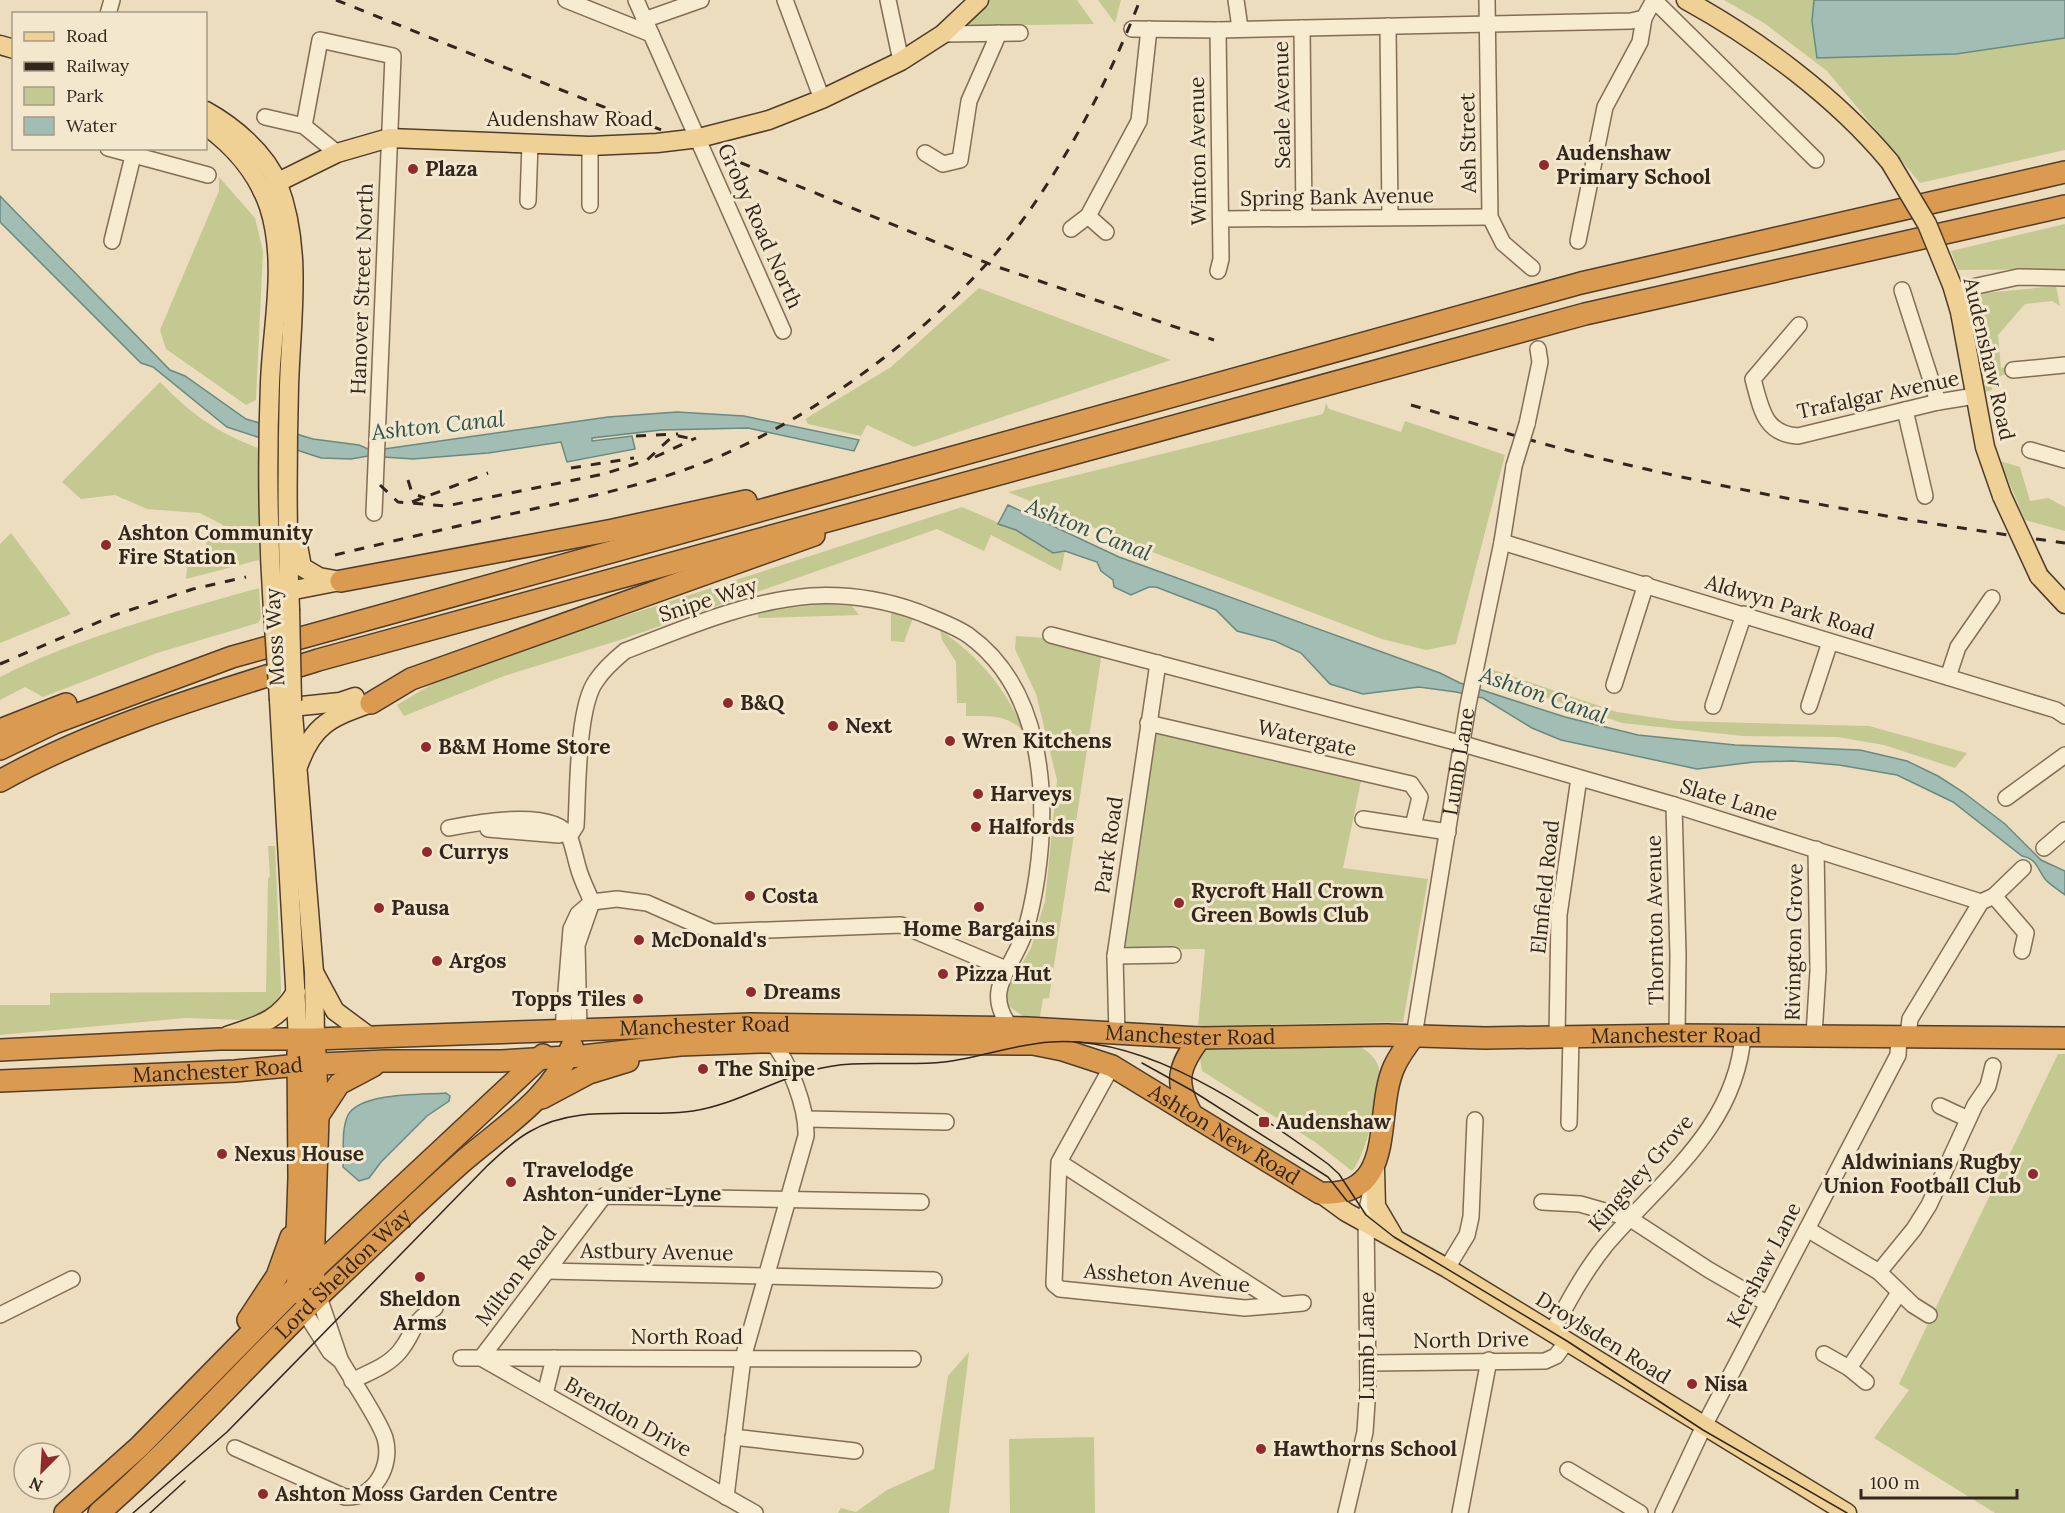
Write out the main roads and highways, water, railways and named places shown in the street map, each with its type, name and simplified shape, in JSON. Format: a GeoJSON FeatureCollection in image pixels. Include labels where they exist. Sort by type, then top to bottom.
{"type":"FeatureCollection","features":[{"type":"Feature","properties":{"kind":"highway"},"geometry":{"type":"LineString","coordinates":[[0,749],[54,723],[183,673],[232,657],[1581,283],[2065,172]]}},
{"type":"Feature","properties":{"kind":"highway"},"geometry":{"type":"LineString","coordinates":[[0,781],[27,766],[168,708],[318,660],[1585,314],[2065,206]]}},
{"type":"Feature","properties":{"kind":"highway"},"geometry":{"type":"LineString","coordinates":[[341,581],[613,530],[865,472],[934,463]]}},
{"type":"Feature","properties":{"kind":"highway"},"geometry":{"type":"LineString","coordinates":[[368,698],[411,680],[898,503]]}},
{"type":"Feature","properties":{"kind":"highway"},"geometry":{"type":"LineString","coordinates":[[0,730],[113,687],[183,673]]}},
{"type":"Feature","properties":{"kind":"highway","name":"Manchester Road"},"geometry":{"type":"LineString","coordinates":[[0,1050],[219,1039],[370,1037],[571,1039],[750,1024],[1011,1028],[1200,1038],[1677,1035],[2065,1038]]}},
{"type":"Feature","properties":{"kind":"highway"},"geometry":{"type":"LineString","coordinates":[[1112,1066],[1117,1035]]}},
{"type":"Feature","properties":{"kind":"highway","name":"Lumb Lane"},"geometry":{"type":"LineString","coordinates":[[1374,1174],[1393,1068],[1414,1036]]}},
{"type":"Feature","properties":{"kind":"highway"},"geometry":{"type":"LineString","coordinates":[[1358,1037],[1375,1047],[1393,1068]]}},
{"type":"Feature","properties":{"kind":"highway"},"geometry":{"type":"LineString","coordinates":[[1192,1115],[1185,1103],[1179,1077],[1186,1059],[1200,1038]]}},
{"type":"Feature","properties":{"kind":"highway","name":"Moss Way"},"geometry":{"type":"LineString","coordinates":[[306,1039],[307,1064]]}},
{"type":"Feature","properties":{"kind":"highway","name":"Manchester Road"},"geometry":{"type":"LineString","coordinates":[[0,1081],[235,1071],[307,1064],[540,1058],[571,1039],[592,1043],[680,1045],[771,1041],[1033,1044],[1079,1054]]}},
{"type":"Feature","properties":{"kind":"highway","name":"Lord Sheldon Way"},"geometry":{"type":"LineString","coordinates":[[65,1513],[139,1447],[211,1372],[536,1101],[571,1039]]}},
{"type":"Feature","properties":{"kind":"highway","name":"Ashton New Road"},"geometry":{"type":"LineString","coordinates":[[1079,1054],[1112,1066],[1320,1193]]}},
{"type":"Feature","properties":{"kind":"highway","name":"Lord Sheldon Way"},"geometry":{"type":"LineString","coordinates":[[99,1513],[231,1386],[350,1235],[540,1058]]}},
{"type":"Feature","properties":{"kind":"highway"},"geometry":{"type":"LineString","coordinates":[[318,1117],[339,1084],[386,1061]]}},
{"type":"Feature","properties":{"kind":"highway"},"geometry":{"type":"LineString","coordinates":[[536,1101],[589,1073],[628,1061]]}},
{"type":"Feature","properties":{"kind":"highway","name":"Lord Sheldon Way"},"geometry":{"type":"LineString","coordinates":[[306,1292],[307,1064]]}},
{"type":"Feature","properties":{"kind":"highway","name":"Lord Sheldon Way"},"geometry":{"type":"LineString","coordinates":[[306,1218],[318,1117],[307,1064]]}},
{"type":"Feature","properties":{"kind":"highway"},"geometry":{"type":"LineString","coordinates":[[1320,1193],[1350,1191],[1374,1174]]}},
{"type":"Feature","properties":{"kind":"highway"},"geometry":{"type":"LineString","coordinates":[[211,1372],[264,1299],[306,1218],[331,1233],[350,1235]]}},
{"type":"Feature","properties":{"kind":"main road","name":"Audenshaw Road"},"geometry":{"type":"LineString","coordinates":[[265,183],[338,153],[389,138],[590,146],[699,138],[769,120],[822,99],[901,61],[943,34],[979,0]]}},
{"type":"Feature","properties":{"kind":"main road","name":"Audenshaw Road"},"geometry":{"type":"LineString","coordinates":[[1686,0],[1725,21],[1794,72],[1871,140],[1890,162],[1927,224],[1953,288],[1985,447],[2002,496],[2039,576],[2065,604]]}},
{"type":"Feature","properties":{"kind":"main road"},"geometry":{"type":"LineString","coordinates":[[207,112],[265,183]]}},
{"type":"Feature","properties":{"kind":"main road"},"geometry":{"type":"LineString","coordinates":[[207,126],[225,132],[254,150],[265,183]]}},
{"type":"Feature","properties":{"kind":"main road","name":"Moss Way"},"geometry":{"type":"LineString","coordinates":[[265,183],[276,237],[277,262],[270,384],[282,467],[281,601]]}},
{"type":"Feature","properties":{"kind":"main road","name":"Moss Way"},"geometry":{"type":"LineString","coordinates":[[265,183],[291,233],[293,258],[289,385],[282,467],[281,601],[296,992],[306,1039]]}},
{"type":"Feature","properties":{"kind":"main road"},"geometry":{"type":"LineString","coordinates":[[282,467],[297,490],[297,540],[302,567],[319,577],[341,581]]}},
{"type":"Feature","properties":{"kind":"main road"},"geometry":{"type":"LineString","coordinates":[[281,601],[341,581]]}},
{"type":"Feature","properties":{"kind":"main road"},"geometry":{"type":"LineString","coordinates":[[286,704],[340,702],[368,698]]}},
{"type":"Feature","properties":{"kind":"main road"},"geometry":{"type":"LineString","coordinates":[[297,770],[305,746],[318,728],[368,698]]}},
{"type":"Feature","properties":{"kind":"main road","name":"Moss Way"},"geometry":{"type":"LineString","coordinates":[[286,704],[297,770],[314,972],[306,1039]]}},
{"type":"Feature","properties":{"kind":"main road"},"geometry":{"type":"LineString","coordinates":[[314,972],[338,1013],[370,1037]]}},
{"type":"Feature","properties":{"kind":"main road"},"geometry":{"type":"LineString","coordinates":[[219,1039],[272,1020],[286,1008],[296,992]]}},
{"type":"Feature","properties":{"kind":"main road"},"geometry":{"type":"LineString","coordinates":[[628,1061],[680,1045]]}},
{"type":"Feature","properties":{"kind":"main road","name":"Lumb Lane"},"geometry":{"type":"LineString","coordinates":[[1374,1174],[1376,1206],[1394,1237]]}},
{"type":"Feature","properties":{"kind":"main road","name":"Ashton New Road"},"geometry":{"type":"LineString","coordinates":[[1320,1193],[1333,1204],[1366,1221]]}},
{"type":"Feature","properties":{"kind":"main road","name":"Droylsden Road"},"geometry":{"type":"LineString","coordinates":[[1366,1221],[1447,1268],[1847,1513]]}},
{"type":"Feature","properties":{"kind":"water"},"geometry":{"type":"Polygon","coordinates":[[[1814,0],[2065,0],[2065,38],[1956,54],[1817,58],[1812,21],[1814,0]]]}},
{"type":"Feature","properties":{"kind":"water"},"geometry":{"type":"Polygon","coordinates":[[[0,196],[170,370],[185,376],[246,419],[313,439],[359,445],[368,449],[384,449],[608,417],[677,412],[744,416],[859,440],[854,451],[748,428],[661,430],[592,438],[592,441],[632,436],[635,449],[567,462],[561,442],[488,453],[413,459],[368,456],[351,459],[321,458],[227,427],[153,367],[141,363],[0,222],[0,196]]]}},
{"type":"Feature","properties":{"kind":"water"},"geometry":{"type":"Polygon","coordinates":[[[1008,505],[1119,557],[1440,673],[1460,683],[1565,717],[1638,735],[1735,745],[1860,750],[1907,761],[1938,776],[1963,792],[2005,824],[2041,860],[2065,871],[2065,895],[2045,879],[2034,862],[2022,856],[1953,802],[1897,775],[1839,765],[1793,761],[1754,762],[1697,769],[1561,740],[1532,728],[1483,698],[1419,687],[1363,694],[1330,684],[1301,653],[1275,641],[1237,631],[1216,610],[1156,587],[1149,587],[1131,595],[1114,587],[1113,580],[1101,571],[1097,562],[1065,551],[1053,553],[1016,530],[998,524],[1008,505]]]}},
{"type":"Feature","properties":{"kind":"water"},"geometry":{"type":"Polygon","coordinates":[[[446,1093],[450,1096],[449,1101],[427,1116],[381,1162],[369,1178],[359,1181],[343,1167],[344,1127],[348,1115],[355,1108],[378,1098],[446,1093]]]}},
{"type":"Feature","properties":{"kind":"tram line"},"geometry":{"type":"LineString","coordinates":[[133,1513],[227,1432],[487,1166],[529,1132],[548,1123],[588,1114],[672,1113],[709,1108],[829,1066],[944,1062],[1024,1045],[1051,1042],[1087,1043],[1124,1051],[1161,1063],[1233,1100],[1328,1164],[1339,1174],[1366,1215],[1394,1237],[1567,1341],[1703,1430],[1847,1513]]}},
{"type":"Feature","properties":{"kind":"tram line"},"geometry":{"type":"LineString","coordinates":[[1142,1063],[1191,1090],[1328,1177],[1347,1201]]}},
{"type":"Feature","properties":{"kind":"tram line"},"geometry":{"type":"LineString","coordinates":[[150,1513],[185,1481]]}},
{"type":"Feature","properties":{"kind":"railway"},"geometry":{"type":"LineString","coordinates":[[336,0],[664,131]]}},
{"type":"Feature","properties":{"kind":"railway"},"geometry":{"type":"LineString","coordinates":[[335,555],[628,487],[666,476],[732,451],[781,426],[829,397],[922,327],[964,288],[1001,248],[1032,207],[1064,158],[1118,54],[1140,0]]}},
{"type":"Feature","properties":{"kind":"railway"},"geometry":{"type":"LineString","coordinates":[[722,155],[992,265],[1214,340]]}},
{"type":"Feature","properties":{"kind":"railway"},"geometry":{"type":"LineString","coordinates":[[1411,405],[1568,450],[1708,483],[1886,516],[2065,543]]}},
{"type":"Feature","properties":{"kind":"railway"},"geometry":{"type":"LineString","coordinates":[[636,436],[678,434]]}},
{"type":"Feature","properties":{"kind":"railway"},"geometry":{"type":"LineString","coordinates":[[380,485],[398,502],[446,506],[604,474],[647,460],[674,435],[693,439]]}},
{"type":"Feature","properties":{"kind":"railway"},"geometry":{"type":"LineString","coordinates":[[655,457],[696,438]]}},
{"type":"Feature","properties":{"kind":"railway"},"geometry":{"type":"LineString","coordinates":[[571,468],[634,458]]}},
{"type":"Feature","properties":{"kind":"railway"},"geometry":{"type":"LineString","coordinates":[[412,502],[488,473]]}},
{"type":"Feature","properties":{"kind":"railway"},"geometry":{"type":"LineString","coordinates":[[408,480],[412,493],[425,498]]}},
{"type":"Feature","properties":{"kind":"railway"},"geometry":{"type":"LineString","coordinates":[[0,664],[115,615],[193,589],[246,577]]}},
{"type":"Feature","properties":{"kind":"place","name":"Audenshaw Primary School"},"geometry":{"type":"Point","coordinates":[1544,165]}},
{"type":"Feature","properties":{"kind":"place","name":"Plaza"},"geometry":{"type":"Point","coordinates":[413,169]}},
{"type":"Feature","properties":{"kind":"place","name":"Ashton Community Fire Station"},"geometry":{"type":"Point","coordinates":[106,545]}},
{"type":"Feature","properties":{"kind":"place","name":"B&Q"},"geometry":{"type":"Point","coordinates":[728,703]}},
{"type":"Feature","properties":{"kind":"place","name":"Next"},"geometry":{"type":"Point","coordinates":[833,726]}},
{"type":"Feature","properties":{"kind":"place","name":"Wren Kitchens"},"geometry":{"type":"Point","coordinates":[950,741]}},
{"type":"Feature","properties":{"kind":"place","name":"B&M Home Store"},"geometry":{"type":"Point","coordinates":[426,747]}},
{"type":"Feature","properties":{"kind":"place","name":"Harveys"},"geometry":{"type":"Point","coordinates":[978,794]}},
{"type":"Feature","properties":{"kind":"place","name":"Halfords"},"geometry":{"type":"Point","coordinates":[976,827]}},
{"type":"Feature","properties":{"kind":"place","name":"Currys"},"geometry":{"type":"Point","coordinates":[427,852]}},
{"type":"Feature","properties":{"kind":"place","name":"Costa"},"geometry":{"type":"Point","coordinates":[750,896]}},
{"type":"Feature","properties":{"kind":"place","name":"Rycroft Hall Crown Green Bowls Club"},"geometry":{"type":"Point","coordinates":[1179,903]}},
{"type":"Feature","properties":{"kind":"place","name":"Home Bargains"},"geometry":{"type":"Point","coordinates":[979,907]}},
{"type":"Feature","properties":{"kind":"place","name":"Pausa"},"geometry":{"type":"Point","coordinates":[379,908]}},
{"type":"Feature","properties":{"kind":"place","name":"McDonald's"},"geometry":{"type":"Point","coordinates":[639,940]}},
{"type":"Feature","properties":{"kind":"place","name":"Argos"},"geometry":{"type":"Point","coordinates":[437,961]}},
{"type":"Feature","properties":{"kind":"place","name":"Pizza Hut"},"geometry":{"type":"Point","coordinates":[943,974]}},
{"type":"Feature","properties":{"kind":"place","name":"Dreams"},"geometry":{"type":"Point","coordinates":[751,992]}},
{"type":"Feature","properties":{"kind":"place","name":"Topps Tiles"},"geometry":{"type":"Point","coordinates":[638,999]}},
{"type":"Feature","properties":{"kind":"place","name":"The Snipe"},"geometry":{"type":"Point","coordinates":[703,1069]}},
{"type":"Feature","properties":{"kind":"place","name":"Audenshaw"},"geometry":{"type":"Point","coordinates":[1264,1122]}},
{"type":"Feature","properties":{"kind":"place","name":"Nexus House"},"geometry":{"type":"Point","coordinates":[222,1154]}},
{"type":"Feature","properties":{"kind":"place","name":"Aldwinians Rugby Union Football Club"},"geometry":{"type":"Point","coordinates":[2033,1174]}},
{"type":"Feature","properties":{"kind":"place","name":"Travelodge Ashton-under-Lyne"},"geometry":{"type":"Point","coordinates":[511,1182]}},
{"type":"Feature","properties":{"kind":"place","name":"Sheldon Arms"},"geometry":{"type":"Point","coordinates":[420,1277]}},
{"type":"Feature","properties":{"kind":"place","name":"Nisa"},"geometry":{"type":"Point","coordinates":[1692,1384]}},
{"type":"Feature","properties":{"kind":"place","name":"Hawthorns School"},"geometry":{"type":"Point","coordinates":[1261,1449]}},
{"type":"Feature","properties":{"kind":"place","name":"Ashton Moss Garden Centre"},"geometry":{"type":"Point","coordinates":[263,1494]}},
{"type":"Feature","properties":{"kind":"water label","name":"Ashton Canal"},"geometry":{"type":"Point","coordinates":[438,425]}},
{"type":"Feature","properties":{"kind":"water label","name":"Ashton Canal"},"geometry":{"type":"Point","coordinates":[1089,529]}},
{"type":"Feature","properties":{"kind":"water label","name":"Ashton Canal"},"geometry":{"type":"Point","coordinates":[1544,695]}}]}
